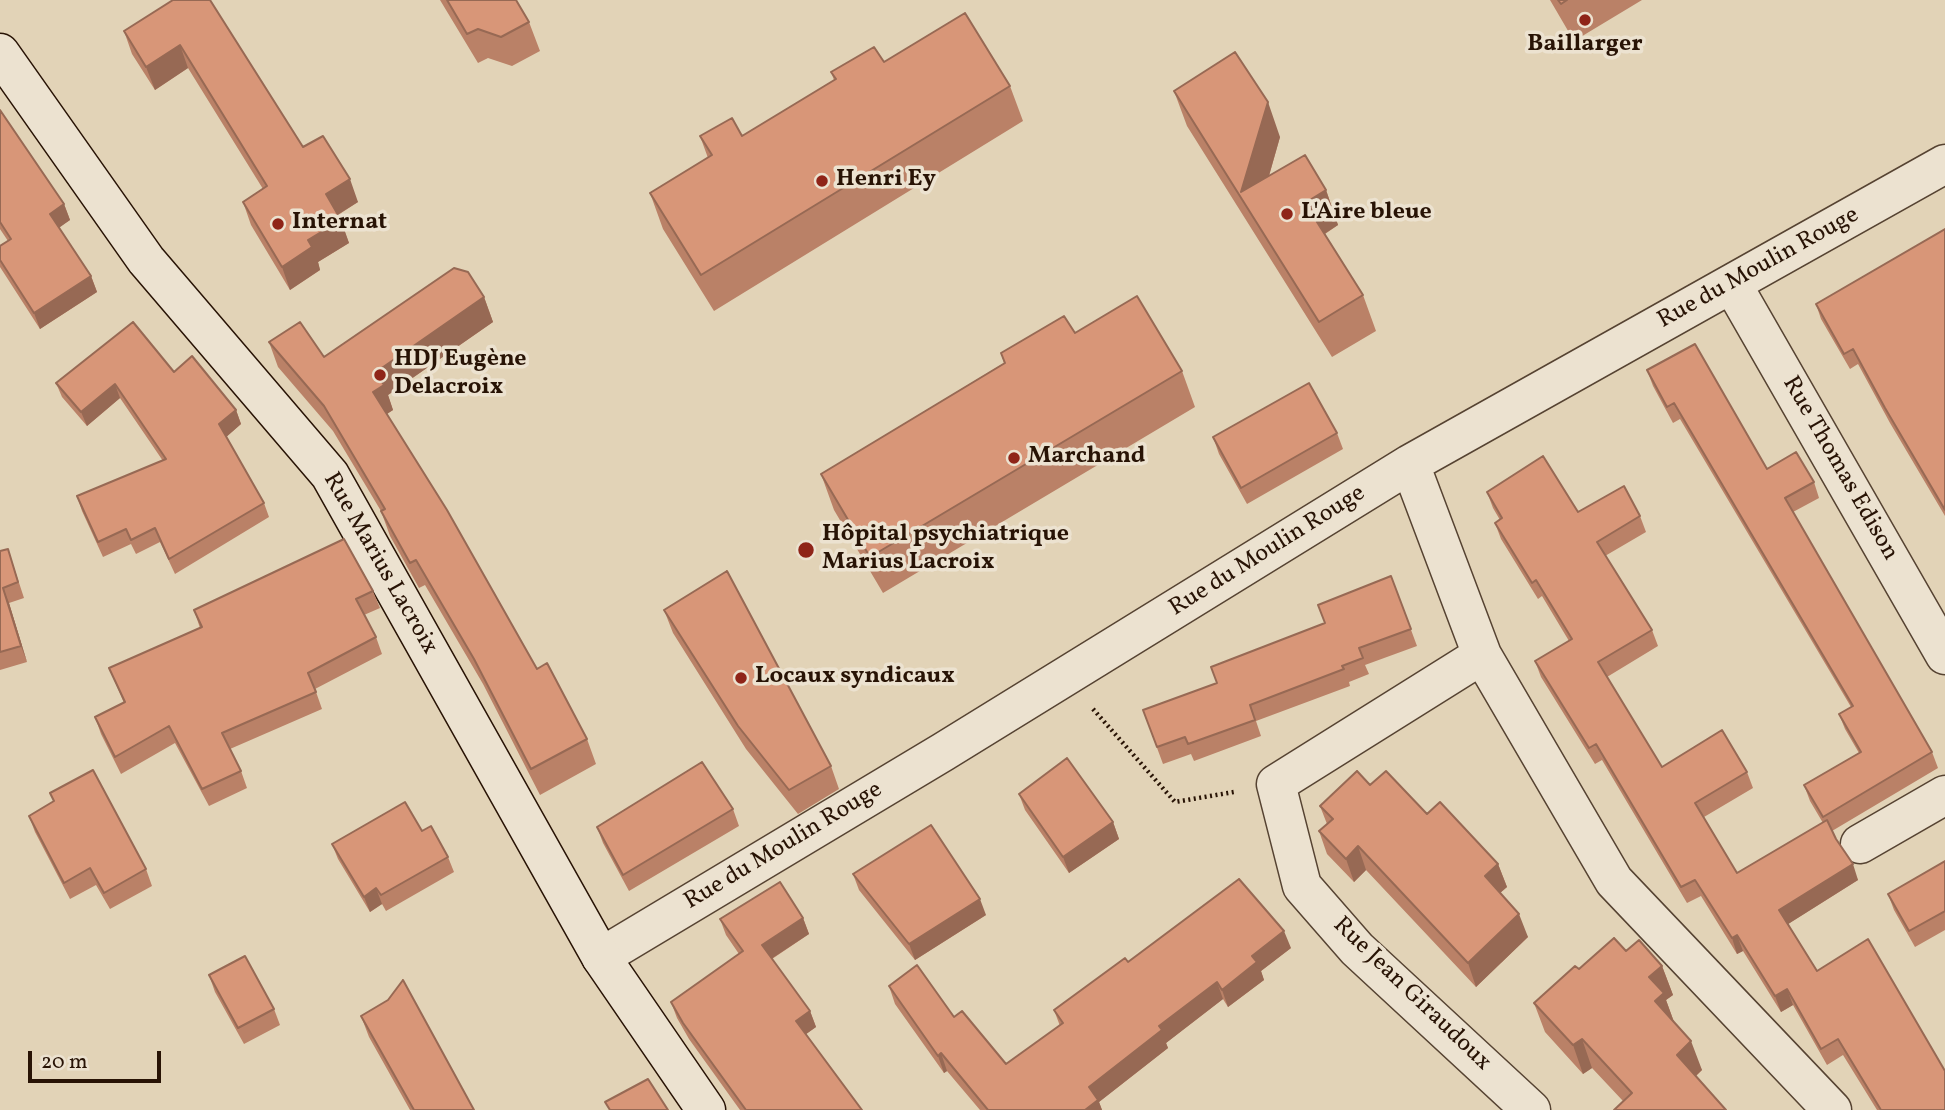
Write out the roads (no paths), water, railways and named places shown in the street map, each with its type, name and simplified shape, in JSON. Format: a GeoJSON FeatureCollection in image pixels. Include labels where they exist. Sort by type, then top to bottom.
{"type":"FeatureCollection","features":[{"type":"Feature","properties":{"kind":"street","name":"Rue Marius Lacroix"},"geometry":{"type":"LineString","coordinates":[[0,53],[145,260],[330,475],[601,957],[706,1110]]}},
{"type":"Feature","properties":{"kind":"street","name":"Rue du Moulin Rouge"},"geometry":{"type":"LineString","coordinates":[[601,957],[1065,677],[1410,464],[1945,164]]}},
{"type":"Feature","properties":{"kind":"street","name":"Rue Thomas Edison"},"geometry":{"type":"LineString","coordinates":[[1732,284],[1945,654]]}},
{"type":"Feature","properties":{"kind":"street"},"geometry":{"type":"LineString","coordinates":[[1410,464],[1482,655],[1615,881],[1832,1110]]}},
{"type":"Feature","properties":{"kind":"street","name":"Rue Jean Giraudoux"},"geometry":{"type":"LineString","coordinates":[[1482,655],[1276,785],[1302,886],[1357,949],[1531,1110]]}},
{"type":"Feature","properties":{"kind":"street"},"geometry":{"type":"LineString","coordinates":[[1860,844],[1945,795]]}},
{"type":"Feature","properties":{"kind":"place","name":"Baillarger"},"geometry":{"type":"Point","coordinates":[1585,20]}},
{"type":"Feature","properties":{"kind":"place","name":"Henri Ey"},"geometry":{"type":"Point","coordinates":[822,181]}},
{"type":"Feature","properties":{"kind":"place","name":"L'Aire bleue"},"geometry":{"type":"Point","coordinates":[1287,214]}},
{"type":"Feature","properties":{"kind":"place","name":"Internat"},"geometry":{"type":"Point","coordinates":[278,224]}},
{"type":"Feature","properties":{"kind":"place","name":"HDJ Eugène Delacroix"},"geometry":{"type":"Point","coordinates":[380,375]}},
{"type":"Feature","properties":{"kind":"place","name":"Marchand"},"geometry":{"type":"Point","coordinates":[1014,458]}},
{"type":"Feature","properties":{"kind":"place","name":"Hôpital psychiatrique Marius Lacroix"},"geometry":{"type":"Point","coordinates":[806,550]}},
{"type":"Feature","properties":{"kind":"place","name":"Locaux syndicaux"},"geometry":{"type":"Point","coordinates":[741,678]}}]}
